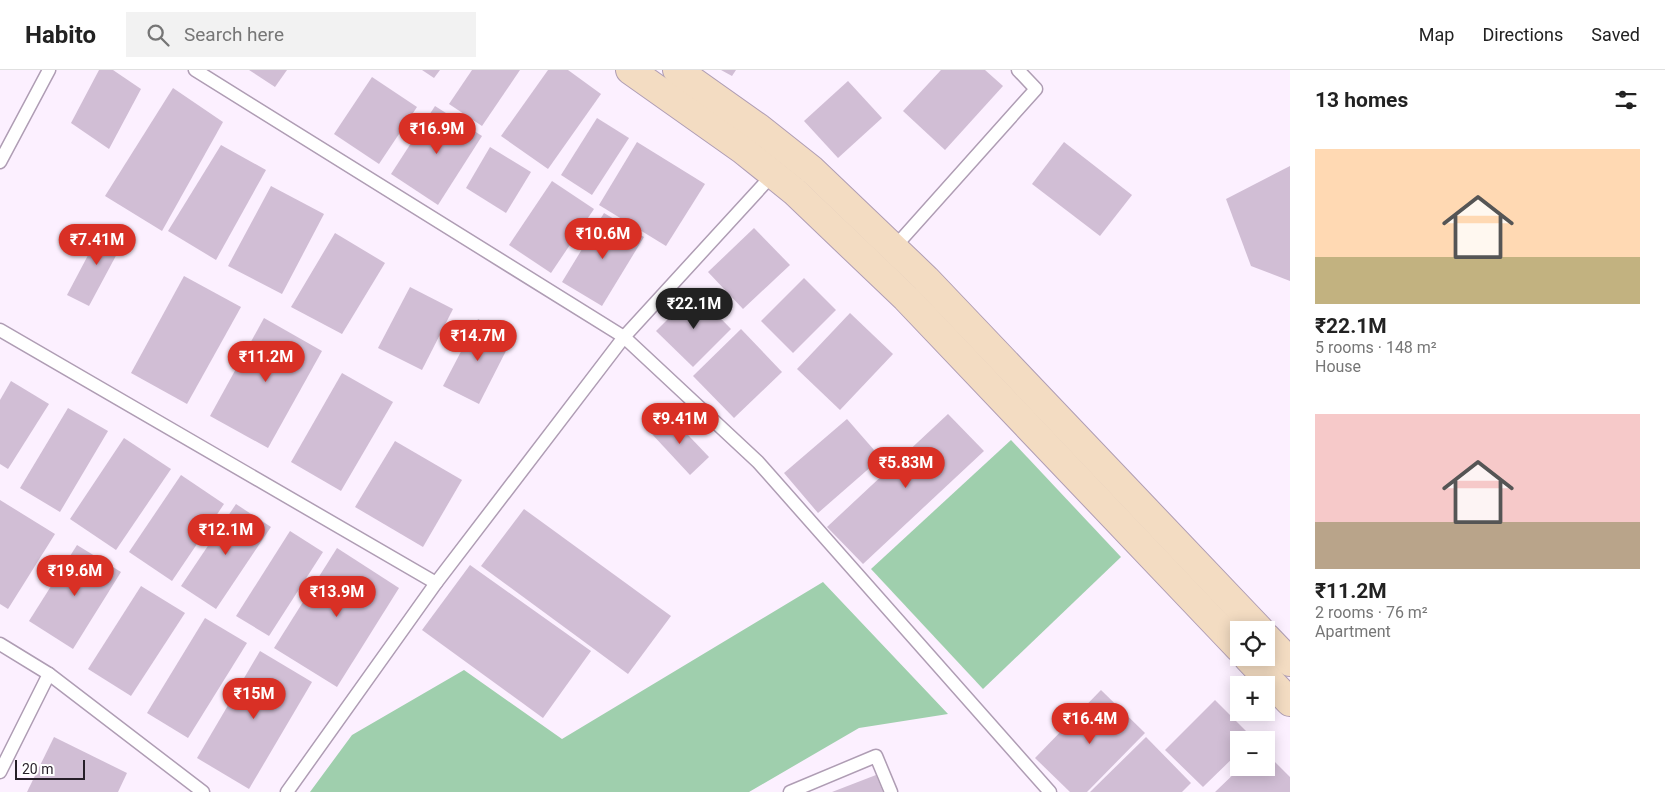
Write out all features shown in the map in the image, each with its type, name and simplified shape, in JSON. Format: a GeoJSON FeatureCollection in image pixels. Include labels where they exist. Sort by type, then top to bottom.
{"type":"FeatureCollection","features":[{"type":"Feature","properties":{"kind":"main road"},"geometry":{"type":"LineString","coordinates":[[630,70],[743,150],[794,191],[906,298],[1230,639]]}},
{"type":"Feature","properties":{"kind":"main road"},"geometry":{"type":"LineString","coordinates":[[677,70],[759,128],[812,170],[894,248],[926,279],[1251,621]]}},
{"type":"Feature","properties":{"kind":"main road"},"geometry":{"type":"LineString","coordinates":[[1275,646],[1290,662]]}},
{"type":"Feature","properties":{"kind":"main road"},"geometry":{"type":"LineString","coordinates":[[1256,666],[1290,702]]}},
{"type":"Feature","properties":{"kind":"lane"},"geometry":{"type":"LineString","coordinates":[[0,162],[49,70]]}},
{"type":"Feature","properties":{"kind":"lane"},"geometry":{"type":"LineString","coordinates":[[195,70],[624,337],[758,462],[1050,792]]}},
{"type":"Feature","properties":{"kind":"lane"},"geometry":{"type":"LineString","coordinates":[[875,269],[1036,89],[1018,70]]}},
{"type":"Feature","properties":{"kind":"lane"},"geometry":{"type":"LineString","coordinates":[[286,792],[436,583],[624,337],[792,154]]}},
{"type":"Feature","properties":{"kind":"lane"},"geometry":{"type":"LineString","coordinates":[[0,330],[436,583]]}},
{"type":"Feature","properties":{"kind":"lane"},"geometry":{"type":"LineString","coordinates":[[0,644],[49,674],[203,792]]}},
{"type":"Feature","properties":{"kind":"lane"},"geometry":{"type":"LineString","coordinates":[[0,772],[49,674]]}},
{"type":"Feature","properties":{"kind":"lane"},"geometry":{"type":"LineString","coordinates":[[790,792],[876,756],[891,792]]}},
{"type":"Feature","properties":{"kind":"green space"},"geometry":{"type":"Polygon","coordinates":[[[1011,440],[1121,557],[983,689],[871,569],[1011,440]]]}},
{"type":"Feature","properties":{"kind":"green space"},"geometry":{"type":"Polygon","coordinates":[[[823,582],[948,714],[859,728],[749,792],[310,792],[352,735],[464,670],[562,739],[823,582]]]}},
{"type":"Feature","properties":{"kind":"building"},"geometry":{"type":"Polygon","coordinates":[[[99,70],[113,70],[141,89],[109,149],[71,123],[99,70]]]}},
{"type":"Feature","properties":{"kind":"building"},"geometry":{"type":"Polygon","coordinates":[[[249,70],[287,70],[275,87],[249,70]]]}},
{"type":"Feature","properties":{"kind":"building"},"geometry":{"type":"Polygon","coordinates":[[[422,70],[440,70],[434,78],[422,70]]]}},
{"type":"Feature","properties":{"kind":"building"},"geometry":{"type":"Polygon","coordinates":[[[472,70],[520,70],[482,126],[449,104],[472,70]]]}},
{"type":"Feature","properties":{"kind":"building"},"geometry":{"type":"Polygon","coordinates":[[[548,70],[568,70],[601,94],[548,169],[501,136],[548,70]]]}},
{"type":"Feature","properties":{"kind":"building"},"geometry":{"type":"Polygon","coordinates":[[[721,70],[736,70],[732,76],[721,70]]]}},
{"type":"Feature","properties":{"kind":"building"},"geometry":{"type":"Polygon","coordinates":[[[941,70],[985,70],[1003,86],[945,150],[903,111],[941,70]]]}},
{"type":"Feature","properties":{"kind":"building"},"geometry":{"type":"Polygon","coordinates":[[[372,77],[417,107],[379,164],[334,134],[372,77]]]}},
{"type":"Feature","properties":{"kind":"building"},"geometry":{"type":"Polygon","coordinates":[[[848,81],[882,118],[838,158],[804,121],[848,81]]]}},
{"type":"Feature","properties":{"kind":"building"},"geometry":{"type":"Polygon","coordinates":[[[173,88],[223,122],[162,231],[105,196],[173,88]]]}},
{"type":"Feature","properties":{"kind":"building"},"geometry":{"type":"Polygon","coordinates":[[[435,106],[482,136],[438,205],[391,174],[435,106]]]}},
{"type":"Feature","properties":{"kind":"building"},"geometry":{"type":"Polygon","coordinates":[[[597,118],[629,138],[592,195],[561,175],[597,118]]]}},
{"type":"Feature","properties":{"kind":"building"},"geometry":{"type":"Polygon","coordinates":[[[637,142],[705,184],[666,246],[599,205],[637,142]]]}},
{"type":"Feature","properties":{"kind":"building"},"geometry":{"type":"Polygon","coordinates":[[[1064,142],[1132,195],[1100,236],[1032,184],[1064,142]]]}},
{"type":"Feature","properties":{"kind":"building"},"geometry":{"type":"Polygon","coordinates":[[[221,145],[266,170],[216,260],[168,231],[221,145]]]}},
{"type":"Feature","properties":{"kind":"building"},"geometry":{"type":"Polygon","coordinates":[[[490,147],[531,172],[506,213],[466,188],[490,147]]]}},
{"type":"Feature","properties":{"kind":"building"},"geometry":{"type":"Polygon","coordinates":[[[1290,166],[1290,281],[1251,266],[1226,199],[1290,166]]]}},
{"type":"Feature","properties":{"kind":"building"},"geometry":{"type":"Polygon","coordinates":[[[552,181],[594,209],[551,273],[509,245],[552,181]]]}},
{"type":"Feature","properties":{"kind":"building"},"geometry":{"type":"Polygon","coordinates":[[[271,186],[324,214],[282,294],[228,266],[271,186]]]}},
{"type":"Feature","properties":{"kind":"building"},"geometry":{"type":"Polygon","coordinates":[[[604,213],[644,237],[602,306],[562,282],[604,213]]]}},
{"type":"Feature","properties":{"kind":"building"},"geometry":{"type":"Polygon","coordinates":[[[104,225],[126,237],[89,306],[67,295],[104,225]]]}},
{"type":"Feature","properties":{"kind":"building"},"geometry":{"type":"Polygon","coordinates":[[[754,228],[790,265],[743,309],[708,272],[754,228]]]}},
{"type":"Feature","properties":{"kind":"building"},"geometry":{"type":"Polygon","coordinates":[[[335,233],[385,263],[342,334],[291,307],[335,233]]]}},
{"type":"Feature","properties":{"kind":"building"},"geometry":{"type":"Polygon","coordinates":[[[184,276],[241,307],[187,404],[131,373],[184,276]]]}},
{"type":"Feature","properties":{"kind":"building"},"geometry":{"type":"Polygon","coordinates":[[[804,278],[836,310],[793,353],[761,321],[804,278]]]}},
{"type":"Feature","properties":{"kind":"building"},"geometry":{"type":"Polygon","coordinates":[[[410,287],[453,309],[422,370],[378,348],[410,287]]]}},
{"type":"Feature","properties":{"kind":"building"},"geometry":{"type":"Polygon","coordinates":[[[695,292],[731,329],[693,367],[656,331],[695,292]]]}},
{"type":"Feature","properties":{"kind":"building"},"geometry":{"type":"Polygon","coordinates":[[[850,313],[893,354],[840,410],[797,369],[850,313]]]}},
{"type":"Feature","properties":{"kind":"building"},"geometry":{"type":"Polygon","coordinates":[[[264,318],[322,351],[268,448],[210,416],[264,318]]]}},
{"type":"Feature","properties":{"kind":"building"},"geometry":{"type":"Polygon","coordinates":[[[478,319],[513,337],[479,404],[443,386],[478,319]]]}},
{"type":"Feature","properties":{"kind":"building"},"geometry":{"type":"Polygon","coordinates":[[[741,329],[782,372],[734,418],[693,376],[741,329]]]}},
{"type":"Feature","properties":{"kind":"building"},"geometry":{"type":"Polygon","coordinates":[[[342,373],[393,402],[341,491],[291,462],[342,373]]]}},
{"type":"Feature","properties":{"kind":"building"},"geometry":{"type":"Polygon","coordinates":[[[11,381],[49,404],[8,469],[0,464],[0,400],[11,381]]]}},
{"type":"Feature","properties":{"kind":"building"},"geometry":{"type":"Polygon","coordinates":[[[68,408],[108,431],[60,512],[20,488],[68,408]]]}},
{"type":"Feature","properties":{"kind":"building"},"geometry":{"type":"Polygon","coordinates":[[[948,414],[984,451],[863,564],[827,527],[948,414]]]}},
{"type":"Feature","properties":{"kind":"building"},"geometry":{"type":"Polygon","coordinates":[[[669,415],[709,457],[690,475],[651,433],[669,415]]]}},
{"type":"Feature","properties":{"kind":"building"},"geometry":{"type":"Polygon","coordinates":[[[847,419],[881,458],[818,513],[784,473],[847,419]]]}},
{"type":"Feature","properties":{"kind":"building"},"geometry":{"type":"Polygon","coordinates":[[[124,438],[171,469],[116,550],[70,519],[124,438]]]}},
{"type":"Feature","properties":{"kind":"building"},"geometry":{"type":"Polygon","coordinates":[[[395,441],[462,480],[423,547],[355,507],[395,441]]]}},
{"type":"Feature","properties":{"kind":"building"},"geometry":{"type":"Polygon","coordinates":[[[181,475],[224,504],[172,581],[129,552],[181,475]]]}},
{"type":"Feature","properties":{"kind":"building"},"geometry":{"type":"Polygon","coordinates":[[[0,500],[55,534],[8,609],[0,604],[0,500]]]}},
{"type":"Feature","properties":{"kind":"building"},"geometry":{"type":"Polygon","coordinates":[[[236,504],[271,527],[216,609],[181,586],[236,504]]]}},
{"type":"Feature","properties":{"kind":"building"},"geometry":{"type":"Polygon","coordinates":[[[524,509],[671,616],[628,674],[481,566],[524,509]]]}},
{"type":"Feature","properties":{"kind":"building"},"geometry":{"type":"Polygon","coordinates":[[[290,531],[323,552],[269,636],[236,616],[290,531]]]}},
{"type":"Feature","properties":{"kind":"building"},"geometry":{"type":"Polygon","coordinates":[[[77,545],[121,572],[73,649],[29,621],[77,545]]]}},
{"type":"Feature","properties":{"kind":"building"},"geometry":{"type":"Polygon","coordinates":[[[337,548],[399,588],[337,687],[274,648],[337,548]]]}},
{"type":"Feature","properties":{"kind":"building"},"geometry":{"type":"Polygon","coordinates":[[[470,565],[591,651],[543,718],[422,630],[470,565]]]}},
{"type":"Feature","properties":{"kind":"building"},"geometry":{"type":"Polygon","coordinates":[[[141,586],[185,613],[131,696],[88,669],[141,586]]]}},
{"type":"Feature","properties":{"kind":"building"},"geometry":{"type":"Polygon","coordinates":[[[205,618],[247,643],[188,738],[147,713],[205,618]]]}},
{"type":"Feature","properties":{"kind":"building"},"geometry":{"type":"Polygon","coordinates":[[[260,651],[312,682],[249,789],[197,758],[260,651]]]}},
{"type":"Feature","properties":{"kind":"building"},"geometry":{"type":"Polygon","coordinates":[[[1101,690],[1145,733],[1087,792],[1070,792],[1035,758],[1101,690]]]}},
{"type":"Feature","properties":{"kind":"building"},"geometry":{"type":"Polygon","coordinates":[[[1215,700],[1230,715],[1230,721],[1236,721],[1246,731],[1230,731],[1230,761],[1203,787],[1165,750],[1215,700]]]}},
{"type":"Feature","properties":{"kind":"building"},"geometry":{"type":"Polygon","coordinates":[[[54,737],[127,773],[118,792],[27,792],[54,737]]]}},
{"type":"Feature","properties":{"kind":"building"},"geometry":{"type":"Polygon","coordinates":[[[1146,737],[1191,783],[1182,792],[1090,792],[1146,737]]]}},
{"type":"Feature","properties":{"kind":"building"},"geometry":{"type":"Polygon","coordinates":[[[1275,762],[1290,777],[1290,792],[1215,792],[1232,776],[1275,776],[1275,762]]]}},
{"type":"Feature","properties":{"kind":"building"},"geometry":{"type":"Polygon","coordinates":[[[876,775],[883,792],[832,792],[876,775]]]}}]}
